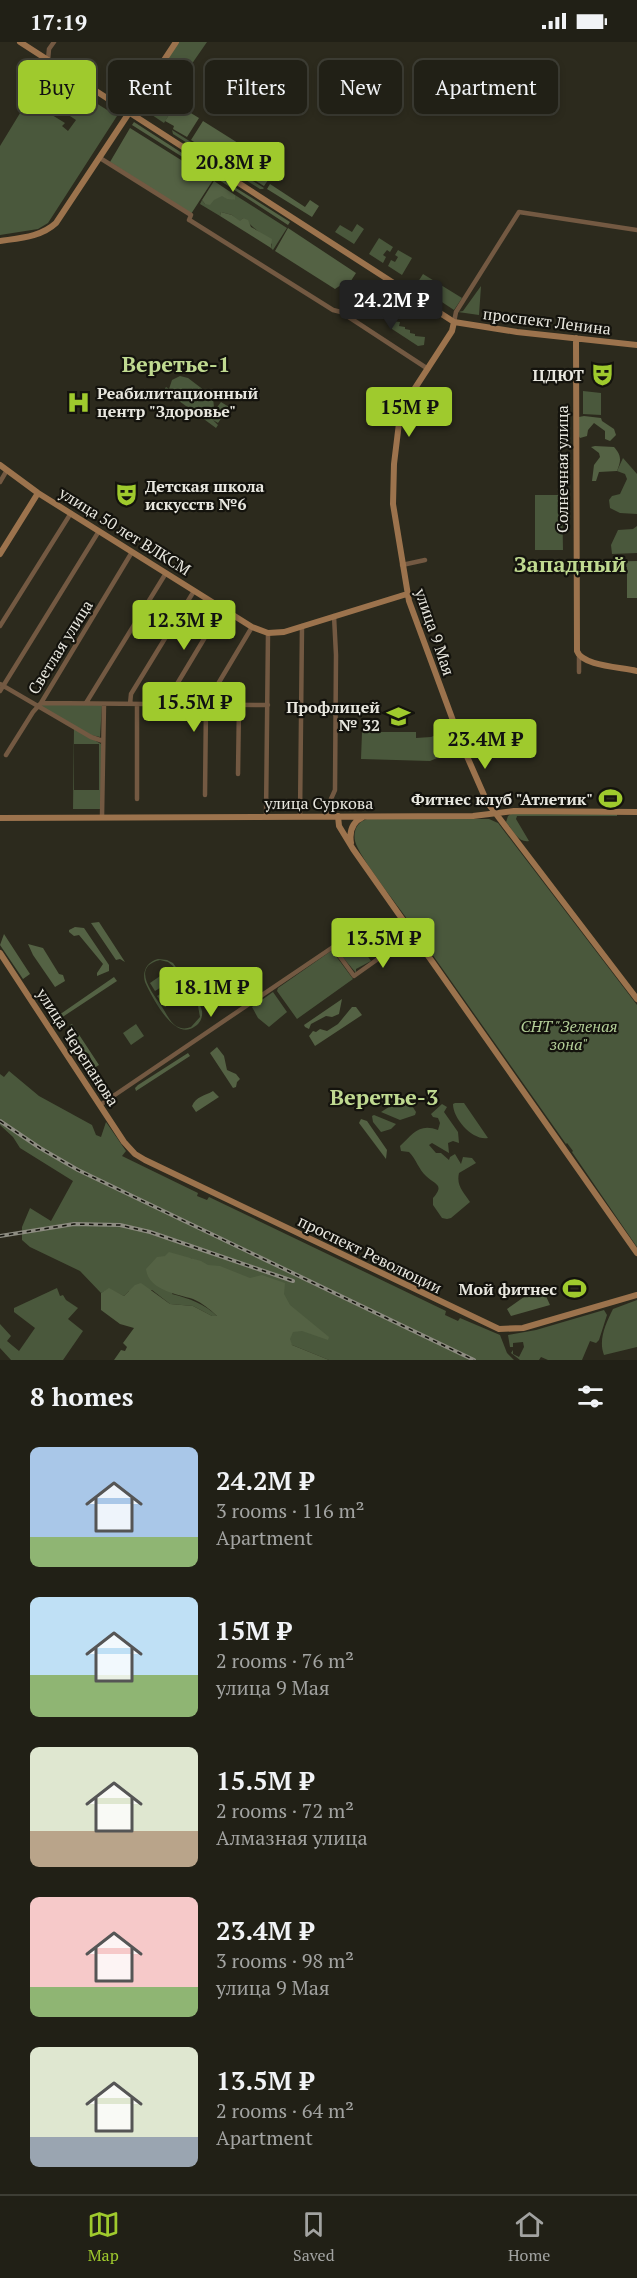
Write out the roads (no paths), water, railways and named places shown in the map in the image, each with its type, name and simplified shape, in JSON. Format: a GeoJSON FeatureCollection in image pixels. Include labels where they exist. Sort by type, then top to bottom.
{"type":"FeatureCollection","features":[{"type":"Feature","properties":{"kind":"main road"},"geometry":{"type":"LineString","coordinates":[[20,42],[48,60]]}},
{"type":"Feature","properties":{"kind":"main road"},"geometry":{"type":"LineString","coordinates":[[164,60],[176,42]]}},
{"type":"Feature","properties":{"kind":"main road"},"geometry":{"type":"LineString","coordinates":[[0,241],[37,235],[54,226],[128,114]]}},
{"type":"Feature","properties":{"kind":"main road"},"geometry":{"type":"LineString","coordinates":[[132,114],[454,322]]}},
{"type":"Feature","properties":{"kind":"main road","name":"проспект Ленина"},"geometry":{"type":"LineString","coordinates":[[454,322],[637,345]]}},
{"type":"Feature","properties":{"kind":"main road","name":"улица 9 Мая"},"geometry":{"type":"LineString","coordinates":[[454,322],[452,331],[403,409],[395,449],[393,504],[407,594],[471,767],[487,802],[637,999]]}},
{"type":"Feature","properties":{"kind":"main road","name":"Солнечная улица"},"geometry":{"type":"LineString","coordinates":[[576,338],[577,637],[579,657]]}},
{"type":"Feature","properties":{"kind":"main road","name":"улица 50 лет ВЛКСМ"},"geometry":{"type":"LineString","coordinates":[[0,465],[38,493],[222,609],[252,627],[268,633]]}},
{"type":"Feature","properties":{"kind":"main road"},"geometry":{"type":"LineString","coordinates":[[0,554],[38,493]]}},
{"type":"Feature","properties":{"kind":"main road"},"geometry":{"type":"LineString","coordinates":[[268,633],[278,633],[407,594]]}},
{"type":"Feature","properties":{"kind":"main road"},"geometry":{"type":"LineString","coordinates":[[579,657],[587,661],[637,671]]}},
{"type":"Feature","properties":{"kind":"main road","name":"улица Суркова"},"geometry":{"type":"LineString","coordinates":[[0,818],[472,816],[514,811],[637,812]]}},
{"type":"Feature","properties":{"kind":"main road"},"geometry":{"type":"LineString","coordinates":[[338,816],[339,826],[353,849],[637,1253]]}},
{"type":"Feature","properties":{"kind":"main road"},"geometry":{"type":"LineString","coordinates":[[353,849],[350,840],[352,827],[359,818],[367,816]]}},
{"type":"Feature","properties":{"kind":"main road","name":"улица Черепанова"},"geometry":{"type":"LineString","coordinates":[[0,953],[124,1142],[135,1154]]}},
{"type":"Feature","properties":{"kind":"main road","name":"проспект Революции"},"geometry":{"type":"LineString","coordinates":[[135,1154],[499,1329],[523,1328],[637,1294]]}},
{"type":"Feature","properties":{"kind":"street"},"geometry":{"type":"LineString","coordinates":[[48,60],[49,50],[54,42]]}},
{"type":"Feature","properties":{"kind":"street"},"geometry":{"type":"LineString","coordinates":[[100,158],[191,215],[189,220],[333,310],[341,312],[428,369]]}},
{"type":"Feature","properties":{"kind":"street","name":"улица 9 Мая"},"geometry":{"type":"LineString","coordinates":[[454,322],[456,312],[519,212],[637,230]]}},
{"type":"Feature","properties":{"kind":"street"},"geometry":{"type":"LineString","coordinates":[[0,482],[7,470]]}},
{"type":"Feature","properties":{"kind":"street"},"geometry":{"type":"LineString","coordinates":[[0,627],[71,513]]}},
{"type":"Feature","properties":{"kind":"street"},"geometry":{"type":"LineString","coordinates":[[99,531],[1,687],[39,704],[91,737],[103,741]]}},
{"type":"Feature","properties":{"kind":"street","name":"Светлая улица"},"geometry":{"type":"LineString","coordinates":[[6,755],[132,552]]}},
{"type":"Feature","properties":{"kind":"street"},"geometry":{"type":"LineString","coordinates":[[402,565],[425,560]]}},
{"type":"Feature","properties":{"kind":"street"},"geometry":{"type":"LineString","coordinates":[[86,704],[166,573]]}},
{"type":"Feature","properties":{"kind":"street"},"geometry":{"type":"LineString","coordinates":[[130,704],[131,694],[194,591]]}},
{"type":"Feature","properties":{"kind":"street"},"geometry":{"type":"LineString","coordinates":[[165,704],[222,609]]}},
{"type":"Feature","properties":{"kind":"street"},"geometry":{"type":"LineString","coordinates":[[327,816],[327,808],[335,790],[334,616]]}},
{"type":"Feature","properties":{"kind":"street"},"geometry":{"type":"LineString","coordinates":[[300,817],[302,626]]}},
{"type":"Feature","properties":{"kind":"street"},"geometry":{"type":"LineString","coordinates":[[205,795],[206,704],[252,627]]}},
{"type":"Feature","properties":{"kind":"street"},"geometry":{"type":"LineString","coordinates":[[266,817],[268,633]]}},
{"type":"Feature","properties":{"kind":"street","name":"Солнечная улица"},"geometry":{"type":"LineString","coordinates":[[579,657],[579,672]]}},
{"type":"Feature","properties":{"kind":"street"},"geometry":{"type":"LineString","coordinates":[[39,704],[268,705]]}},
{"type":"Feature","properties":{"kind":"street"},"geometry":{"type":"LineString","coordinates":[[102,817],[104,704]]}},
{"type":"Feature","properties":{"kind":"street"},"geometry":{"type":"LineString","coordinates":[[137,704],[137,800]]}},
{"type":"Feature","properties":{"kind":"street"},"geometry":{"type":"LineString","coordinates":[[238,774],[239,705]]}},
{"type":"Feature","properties":{"kind":"street"},"geometry":{"type":"LineString","coordinates":[[100,1105],[333,947],[354,976],[413,934]]}},
{"type":"Feature","properties":{"kind":"railway"},"geometry":{"type":"LineString","coordinates":[[0,1121],[78,1170],[474,1360]]}},
{"type":"Feature","properties":{"kind":"railway"},"geometry":{"type":"LineString","coordinates":[[0,1236],[74,1224],[120,1225],[150,1232],[293,1281]]}},
{"type":"Feature","properties":{"kind":"place","name":"ЦДЮТ"},"geometry":{"type":"Point","coordinates":[602,375]}},
{"type":"Feature","properties":{"kind":"place","name":"Реабилитационный центр \"Здоровье\""},"geometry":{"type":"Point","coordinates":[79,402]}},
{"type":"Feature","properties":{"kind":"place","name":"Детская школа искусств №6"},"geometry":{"type":"Point","coordinates":[127,495]}},
{"type":"Feature","properties":{"kind":"place","name":"Профлицей № 32"},"geometry":{"type":"Point","coordinates":[398,716]}},
{"type":"Feature","properties":{"kind":"place","name":"Фитнес клуб \"Атлетик\""},"geometry":{"type":"Point","coordinates":[611,799]}},
{"type":"Feature","properties":{"kind":"place","name":"Мой фитнес"},"geometry":{"type":"Point","coordinates":[575,1289]}},
{"type":"Feature","properties":{"kind":"district","name":"Веретье-1"},"geometry":{"type":"Point","coordinates":[176,363]}},
{"type":"Feature","properties":{"kind":"district","name":"Западный"},"geometry":{"type":"Point","coordinates":[570,563]}},
{"type":"Feature","properties":{"kind":"district","name":"Веретье-3"},"geometry":{"type":"Point","coordinates":[384,1096]}},
{"type":"Feature","properties":{"kind":"park label","name":"СНТ \"Зеленая зона\""},"geometry":{"type":"Point","coordinates":[569,1035]}}]}
